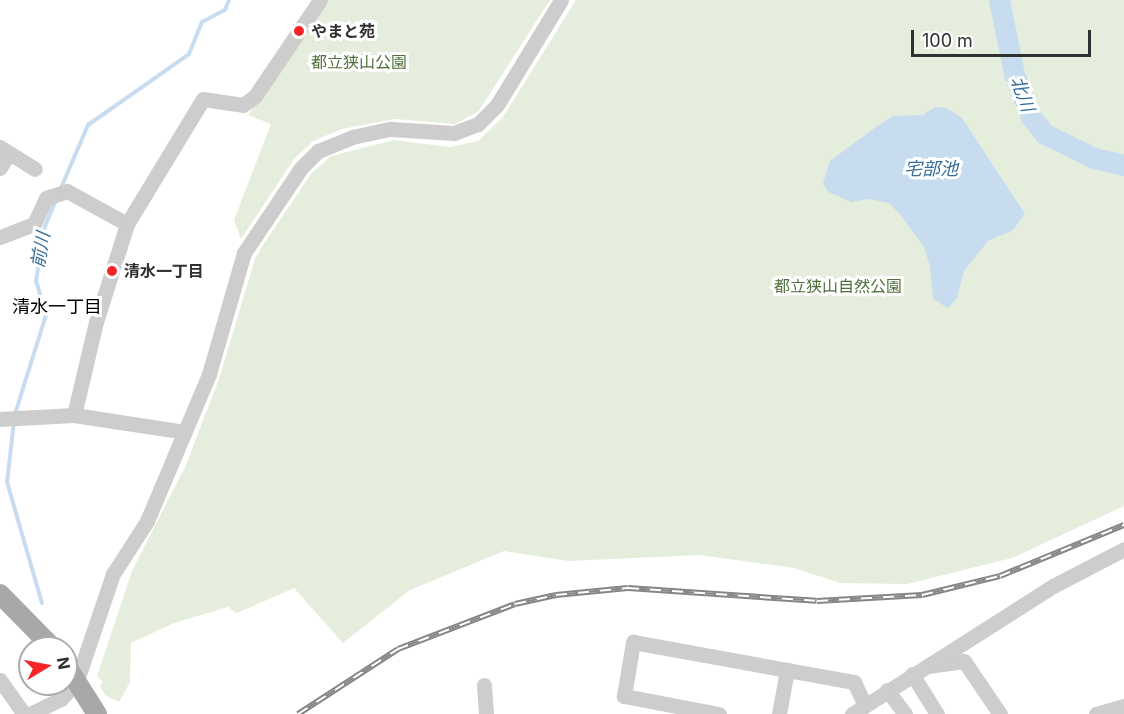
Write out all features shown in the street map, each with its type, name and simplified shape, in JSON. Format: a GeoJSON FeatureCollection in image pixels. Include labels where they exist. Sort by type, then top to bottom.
{"type":"FeatureCollection","features":[{"type":"Feature","properties":{"kind":"main road"},"geometry":{"type":"LineString","coordinates":[[0,594],[41,636]]}},
{"type":"Feature","properties":{"kind":"main road"},"geometry":{"type":"LineString","coordinates":[[78,686],[97,714]]}},
{"type":"Feature","properties":{"kind":"street"},"geometry":{"type":"LineString","coordinates":[[74,415],[96,322],[127,224],[203,99],[243,105],[255,96],[320,0]]}},
{"type":"Feature","properties":{"kind":"street"},"geometry":{"type":"LineString","coordinates":[[78,677],[113,574],[147,521],[213,362],[244,253],[301,168],[318,151],[352,136],[391,129],[454,133],[478,124],[496,105],[561,0]]}},
{"type":"Feature","properties":{"kind":"street"},"geometry":{"type":"LineString","coordinates":[[0,168],[4,150],[35,169]]}},
{"type":"Feature","properties":{"kind":"street"},"geometry":{"type":"LineString","coordinates":[[0,237],[34,224],[46,198],[67,191],[127,224]]}},
{"type":"Feature","properties":{"kind":"street"},"geometry":{"type":"LineString","coordinates":[[10,417],[74,415],[185,432]]}},
{"type":"Feature","properties":{"kind":"street"},"geometry":{"type":"LineString","coordinates":[[719,714],[624,696],[633,642],[854,682],[859,710],[926,664],[1053,586],[1124,549]]}},
{"type":"Feature","properties":{"kind":"street"},"geometry":{"type":"LineString","coordinates":[[926,664],[929,668],[964,661],[1000,714]]}},
{"type":"Feature","properties":{"kind":"street"},"geometry":{"type":"LineString","coordinates":[[779,714],[787,670]]}},
{"type":"Feature","properties":{"kind":"street"},"geometry":{"type":"LineString","coordinates":[[912,674],[937,714]]}},
{"type":"Feature","properties":{"kind":"street"},"geometry":{"type":"LineString","coordinates":[[0,680],[24,714]]}},
{"type":"Feature","properties":{"kind":"street"},"geometry":{"type":"LineString","coordinates":[[484,685],[486,714]]}},
{"type":"Feature","properties":{"kind":"street"},"geometry":{"type":"LineString","coordinates":[[887,690],[905,714]]}},
{"type":"Feature","properties":{"kind":"street"},"geometry":{"type":"LineString","coordinates":[[30,714],[51,710],[64,696]]}},
{"type":"Feature","properties":{"kind":"street"},"geometry":{"type":"LineString","coordinates":[[1096,714],[1124,706]]}},
{"type":"Feature","properties":{"kind":"green space","name":"都立狭山公園"},"geometry":{"type":"Polygon","coordinates":[[[325,0],[550,0],[478,112],[455,124],[395,119],[342,129],[313,141],[294,159],[241,239],[234,220],[271,124],[248,115],[325,0]]]}},
{"type":"Feature","properties":{"kind":"green space","name":"都立狭山自然公園"},"geometry":{"type":"Polygon","coordinates":[[[576,0],[1124,0],[1124,506],[1012,558],[907,584],[840,583],[794,568],[699,555],[568,561],[504,551],[410,590],[343,643],[294,588],[237,613],[228,607],[174,623],[131,643],[130,682],[119,702],[105,695],[100,686],[103,682],[97,676],[132,571],[186,465],[219,379],[255,259],[311,174],[331,156],[394,140],[450,147],[478,141],[503,117],[576,0]]]}},
{"type":"Feature","properties":{"kind":"water","name":"宅部池"},"geometry":{"type":"Polygon","coordinates":[[[935,107],[946,108],[962,118],[1025,214],[1013,230],[988,241],[964,271],[957,298],[948,308],[933,299],[930,266],[924,247],[889,203],[868,199],[852,202],[828,192],[823,183],[830,161],[876,127],[893,116],[923,115],[935,107]]]}},
{"type":"Feature","properties":{"kind":"waterway","name":"前川"},"geometry":{"type":"LineString","coordinates":[[61,188],[88,125],[189,54],[202,22],[225,10],[229,0]]}},
{"type":"Feature","properties":{"kind":"waterway","name":"北川"},"geometry":{"type":"LineString","coordinates":[[999,0],[1014,74],[1031,117],[1045,134],[1094,158],[1124,165]]}},
{"type":"Feature","properties":{"kind":"waterway","name":"前川"},"geometry":{"type":"LineString","coordinates":[[15,414],[46,315],[36,281],[45,226],[56,200]]}},
{"type":"Feature","properties":{"kind":"waterway","name":"前川"},"geometry":{"type":"LineString","coordinates":[[14,421],[7,482],[42,603]]}},
{"type":"Feature","properties":{"kind":"railway"},"geometry":{"type":"LineString","coordinates":[[298,714],[398,649],[515,604],[556,595],[628,588],[817,601],[922,595],[1000,576],[1124,525]]}},
{"type":"Feature","properties":{"kind":"place","name":"やまと苑"},"geometry":{"type":"Point","coordinates":[299,31]}},
{"type":"Feature","properties":{"kind":"place","name":"清水一丁目"},"geometry":{"type":"Point","coordinates":[112,271]}},
{"type":"Feature","properties":{"kind":"district","name":"清水一丁目"},"geometry":{"type":"Point","coordinates":[57,307]}}]}
